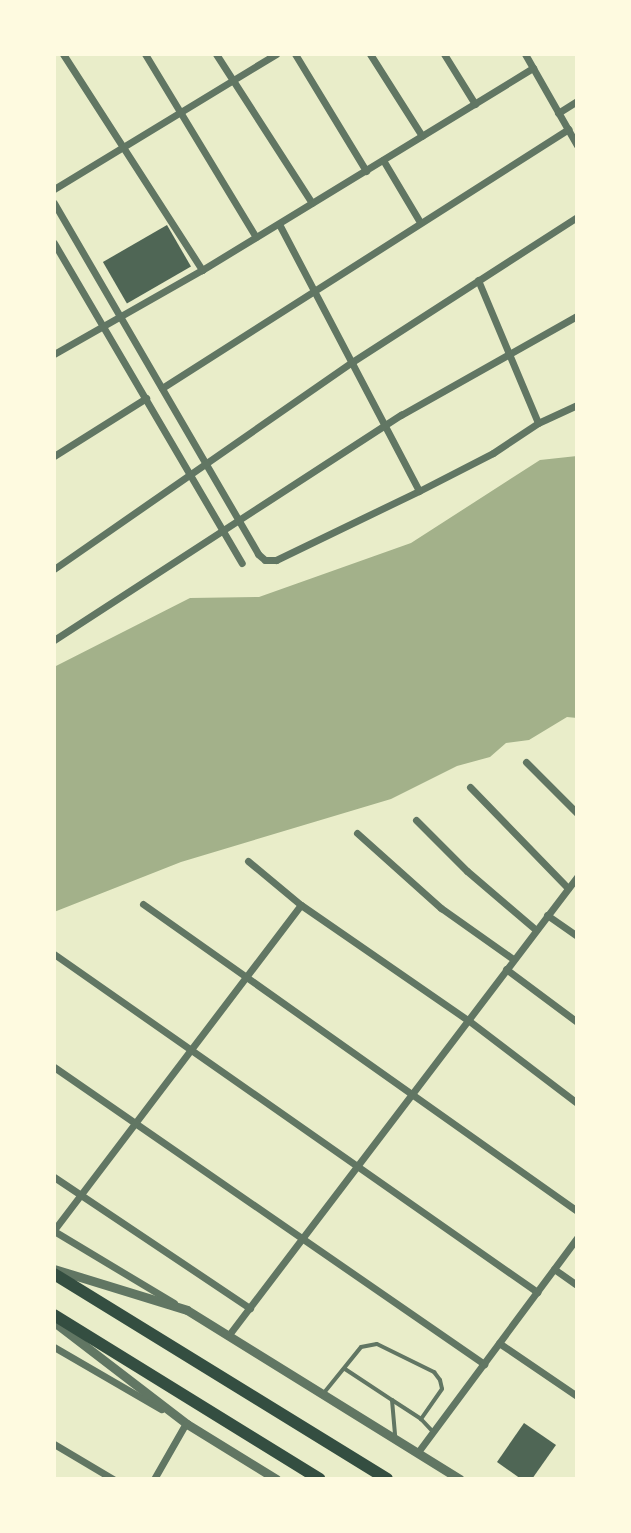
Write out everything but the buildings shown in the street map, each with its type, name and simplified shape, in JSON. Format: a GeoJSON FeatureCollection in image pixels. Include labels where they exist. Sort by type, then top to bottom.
{"type":"FeatureCollection","features":[{"type":"Feature","properties":{"kind":"highway"},"geometry":{"type":"LineString","coordinates":[[54,1271],[387,1479]]}},
{"type":"Feature","properties":{"kind":"highway"},"geometry":{"type":"LineString","coordinates":[[54,1315],[320,1479]]}},
{"type":"Feature","properties":{"kind":"street"},"geometry":{"type":"LineString","coordinates":[[54,60],[63,54],[202,270]]}},
{"type":"Feature","properties":{"kind":"street"},"geometry":{"type":"LineString","coordinates":[[145,54],[256,237]]}},
{"type":"Feature","properties":{"kind":"street"},"geometry":{"type":"LineString","coordinates":[[216,54],[312,203]]}},
{"type":"Feature","properties":{"kind":"street"},"geometry":{"type":"LineString","coordinates":[[54,189],[276,54]]}},
{"type":"Feature","properties":{"kind":"street"},"geometry":{"type":"LineString","coordinates":[[295,54],[366,171]]}},
{"type":"Feature","properties":{"kind":"street"},"geometry":{"type":"LineString","coordinates":[[370,54],[422,136]]}},
{"type":"Feature","properties":{"kind":"street"},"geometry":{"type":"LineString","coordinates":[[444,54],[475,104]]}},
{"type":"Feature","properties":{"kind":"street"},"geometry":{"type":"LineString","coordinates":[[525,54],[577,145]]}},
{"type":"Feature","properties":{"kind":"street"},"geometry":{"type":"LineString","coordinates":[[54,354],[202,270],[533,68]]}},
{"type":"Feature","properties":{"kind":"street"},"geometry":{"type":"LineString","coordinates":[[558,113],[577,101]]}},
{"type":"Feature","properties":{"kind":"street"},"geometry":{"type":"LineString","coordinates":[[162,388],[568,129]]}},
{"type":"Feature","properties":{"kind":"street"},"geometry":{"type":"LineString","coordinates":[[383,160],[420,222]]}},
{"type":"Feature","properties":{"kind":"street"},"geometry":{"type":"LineString","coordinates":[[54,203],[261,558],[276,560],[419,491],[493,453],[538,423],[577,405]]}},
{"type":"Feature","properties":{"kind":"street"},"geometry":{"type":"LineString","coordinates":[[54,569],[352,362],[577,217]]}},
{"type":"Feature","properties":{"kind":"street"},"geometry":{"type":"LineString","coordinates":[[279,224],[419,491]]}},
{"type":"Feature","properties":{"kind":"street"},"geometry":{"type":"LineString","coordinates":[[54,243],[242,563]]}},
{"type":"Feature","properties":{"kind":"street"},"geometry":{"type":"LineString","coordinates":[[478,280],[538,423]]}},
{"type":"Feature","properties":{"kind":"street"},"geometry":{"type":"LineString","coordinates":[[54,640],[386,425],[577,316]]}},
{"type":"Feature","properties":{"kind":"street"},"geometry":{"type":"LineString","coordinates":[[54,456],[146,398]]}},
{"type":"Feature","properties":{"kind":"street"},"geometry":{"type":"LineString","coordinates":[[526,762],[577,813]]}},
{"type":"Feature","properties":{"kind":"street"},"geometry":{"type":"LineString","coordinates":[[470,787],[568,888]]}},
{"type":"Feature","properties":{"kind":"street"},"geometry":{"type":"LineString","coordinates":[[416,820],[467,871],[536,930]]}},
{"type":"Feature","properties":{"kind":"street"},"geometry":{"type":"LineString","coordinates":[[357,833],[441,908],[513,959]]}},
{"type":"Feature","properties":{"kind":"street"},"geometry":{"type":"LineString","coordinates":[[248,861],[301,905],[468,1020],[577,1103]]}},
{"type":"Feature","properties":{"kind":"street"},"geometry":{"type":"LineString","coordinates":[[228,1336],[577,877]]}},
{"type":"Feature","properties":{"kind":"street"},"geometry":{"type":"LineString","coordinates":[[143,904],[577,1211]]}},
{"type":"Feature","properties":{"kind":"street"},"geometry":{"type":"LineString","coordinates":[[301,905],[54,1230],[460,1479]]}},
{"type":"Feature","properties":{"kind":"street"},"geometry":{"type":"LineString","coordinates":[[547,915],[577,936]]}},
{"type":"Feature","properties":{"kind":"street"},"geometry":{"type":"LineString","coordinates":[[54,954],[537,1292]]}},
{"type":"Feature","properties":{"kind":"street"},"geometry":{"type":"LineString","coordinates":[[506,969],[577,1022]]}},
{"type":"Feature","properties":{"kind":"street"},"geometry":{"type":"LineString","coordinates":[[54,1067],[484,1364]]}},
{"type":"Feature","properties":{"kind":"street"},"geometry":{"type":"LineString","coordinates":[[54,1177],[250,1308]]}},
{"type":"Feature","properties":{"kind":"street"},"geometry":{"type":"LineString","coordinates":[[418,1452],[577,1238]]}},
{"type":"Feature","properties":{"kind":"street"},"geometry":{"type":"LineString","coordinates":[[554,1269],[577,1285]]}},
{"type":"Feature","properties":{"kind":"street"},"geometry":{"type":"LineString","coordinates":[[54,1271],[187,1310]]}},
{"type":"Feature","properties":{"kind":"street"},"geometry":{"type":"LineString","coordinates":[[54,1322],[187,1424]]}},
{"type":"Feature","properties":{"kind":"street"},"geometry":{"type":"LineString","coordinates":[[499,1343],[577,1396]]}},
{"type":"Feature","properties":{"kind":"street"},"geometry":{"type":"LineString","coordinates":[[54,1347],[276,1479]]}},
{"type":"Feature","properties":{"kind":"street"},"geometry":{"type":"LineString","coordinates":[[154,1479],[187,1424]]}},
{"type":"Feature","properties":{"kind":"street"},"geometry":{"type":"LineString","coordinates":[[54,1444],[113,1479]]}},
{"type":"Feature","properties":{"kind":"lane"},"geometry":{"type":"LineString","coordinates":[[323,1394],[368,1344],[377,1344],[434,1372],[442,1389],[421,1419]]}},
{"type":"Feature","properties":{"kind":"lane"},"geometry":{"type":"LineString","coordinates":[[345,1369],[421,1419],[433,1432]]}},
{"type":"Feature","properties":{"kind":"lane"},"geometry":{"type":"LineString","coordinates":[[392,1400],[395,1438]]}},
{"type":"Feature","properties":{"kind":"shaded area"},"geometry":{"type":"Polygon","coordinates":[[[577,456],[577,718],[567,717],[529,740],[506,743],[490,757],[457,766],[391,799],[181,862],[54,912],[54,667],[190,598],[259,597],[411,543],[540,460],[577,456]]]}}]}
